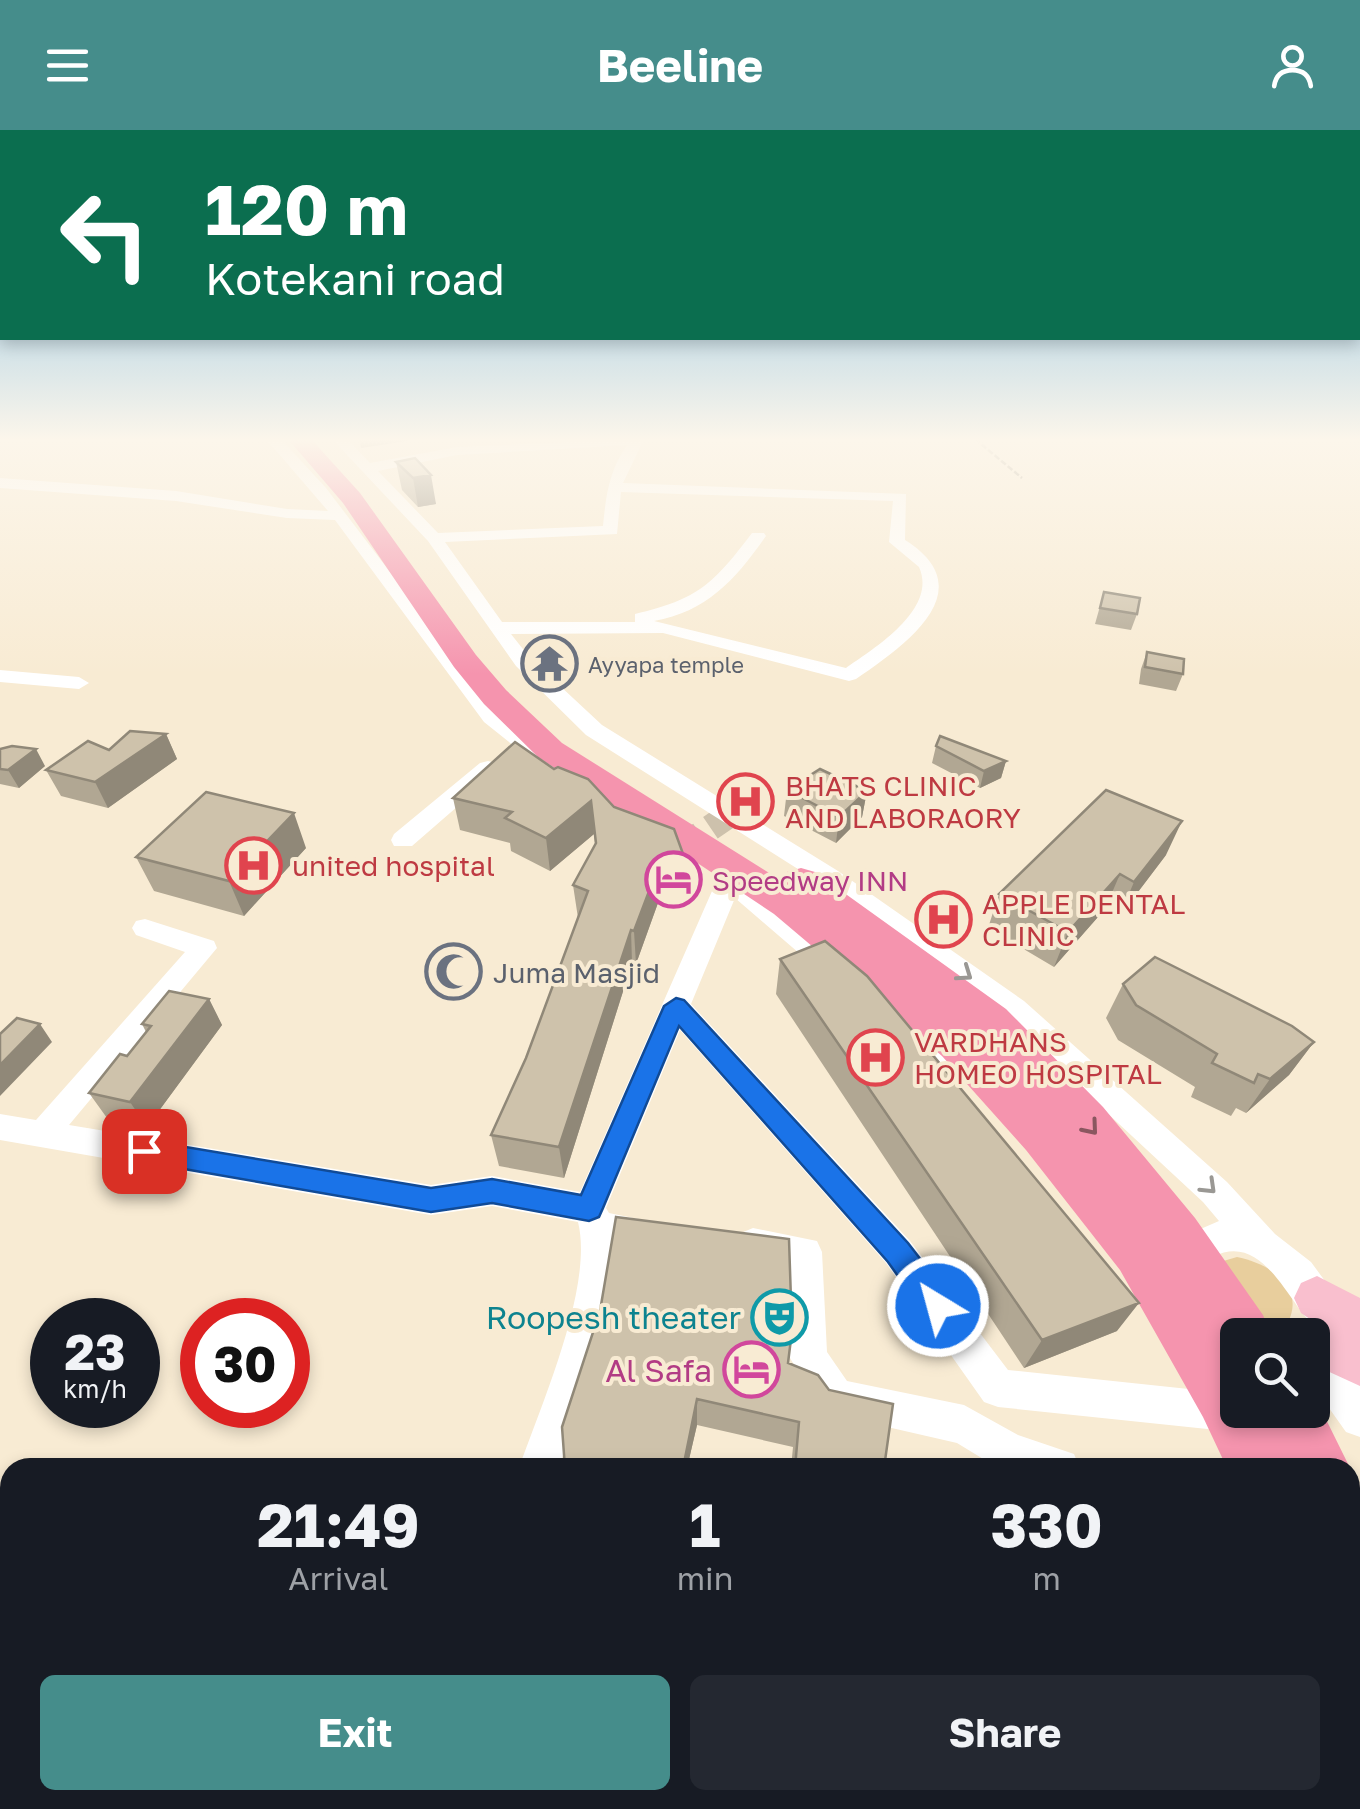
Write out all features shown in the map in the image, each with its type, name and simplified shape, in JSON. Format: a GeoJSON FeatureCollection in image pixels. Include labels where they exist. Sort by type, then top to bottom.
{"type":"FeatureCollection","features":[{"type":"Feature","properties":{"kind":"highway"},"geometry":{"type":"LineString","coordinates":[[365,517],[465,661],[495,697],[550,750],[813,888],[990,1021],[1086,1121],[1176,1234],[1221,1318]]}},
{"type":"Feature","properties":{"kind":"highway"},"geometry":{"type":"LineString","coordinates":[[392,517],[522,686],[576,738],[958,1043],[1042,1135],[1139,1252],[1224,1396],[1252,1458]]}},
{"type":"Feature","properties":{"kind":"highway"},"geometry":{"type":"LineString","coordinates":[[1280,1428],[1309,1458]]}},
{"type":"Feature","properties":{"kind":"main road"},"geometry":{"type":"LineString","coordinates":[[1330,1330],[1360,1324]]}},
{"type":"Feature","properties":{"kind":"main road"},"geometry":{"type":"LineString","coordinates":[[1330,1343],[1360,1362]]}},
{"type":"Feature","properties":{"kind":"street"},"geometry":{"type":"LineString","coordinates":[[341,517],[413,611],[452,670],[492,718],[590,795],[730,879],[940,1054],[1129,1243],[1187,1278]]}},
{"type":"Feature","properties":{"kind":"street"},"geometry":{"type":"LineString","coordinates":[[415,517],[434,538],[496,628],[552,693],[594,730],[829,878],[1014,1009],[1216,1192],[1262,1244],[1295,1266],[1310,1318]]}},
{"type":"Feature","properties":{"kind":"street"},"geometry":{"type":"LineString","coordinates":[[434,538],[610,531],[611,517]]}},
{"type":"Feature","properties":{"kind":"street"},"geometry":{"type":"LineString","coordinates":[[496,628],[663,627],[848,675],[904,632],[930,598],[931,572],[920,557],[897,542],[899,517]]}},
{"type":"Feature","properties":{"kind":"street"},"geometry":{"type":"LineString","coordinates":[[608,628],[612,623],[662,615],[708,598],[758,536]]}},
{"type":"Feature","properties":{"kind":"street"},"geometry":{"type":"LineString","coordinates":[[0,676],[79,683]]}},
{"type":"Feature","properties":{"kind":"street"},"geometry":{"type":"LineString","coordinates":[[403,840],[520,742]]}},
{"type":"Feature","properties":{"kind":"street"},"geometry":{"type":"LineString","coordinates":[[542,1458],[592,1302],[595,1218],[676,1006],[730,879]]}},
{"type":"Feature","properties":{"kind":"street"},"geometry":{"type":"LineString","coordinates":[[45,1132],[204,948],[146,928]]}},
{"type":"Feature","properties":{"kind":"street"},"geometry":{"type":"LineString","coordinates":[[676,1006],[898,1252],[998,1388],[1220,1408]]}},
{"type":"Feature","properties":{"kind":"street"},"geometry":{"type":"LineString","coordinates":[[0,1127],[431,1200],[492,1191],[678,1238]]}},
{"type":"Feature","properties":{"kind":"street"},"geometry":{"type":"LineString","coordinates":[[1220,1325],[1190,1294],[1187,1278],[1196,1250],[1208,1241],[1243,1238],[1262,1244]]}},
{"type":"Feature","properties":{"kind":"street"},"geometry":{"type":"LineString","coordinates":[[715,1242],[764,1244],[805,1252],[809,1358],[836,1398],[964,1425],[1009,1452],[1028,1458]]}},
{"type":"Feature","properties":{"kind":"street"},"geometry":{"type":"LineString","coordinates":[[1330,1363],[1360,1418]]}},
{"type":"Feature","properties":{"kind":"street"},"geometry":{"type":"LineString","coordinates":[[1258,1458],[1262,1428]]}},
{"type":"Feature","properties":{"kind":"shaded area"},"geometry":{"type":"Polygon","coordinates":[[[1237,1257],[1273,1272],[1289,1289],[1289,1318],[1258,1318],[1220,1262],[1237,1257]]]}},
{"type":"Feature","properties":{"kind":"building"},"geometry":{"type":"Polygon","coordinates":[[[1104,592],[1140,598],[1137,614],[1100,608],[1104,592]]]}},
{"type":"Feature","properties":{"kind":"building"},"geometry":{"type":"Polygon","coordinates":[[[1147,652],[1184,659],[1183,674],[1145,667],[1147,652]]]}},
{"type":"Feature","properties":{"kind":"building"},"geometry":{"type":"Polygon","coordinates":[[[130,731],[166,734],[95,782],[46,770],[88,741],[109,750],[130,731]]]}},
{"type":"Feature","properties":{"kind":"building"},"geometry":{"type":"Polygon","coordinates":[[[940,736],[1006,761],[984,771],[936,746],[940,736]]]}},
{"type":"Feature","properties":{"kind":"building"},"geometry":{"type":"Polygon","coordinates":[[[515,742],[554,769],[558,767],[588,779],[614,807],[674,829],[686,862],[662,857],[634,931],[631,930],[559,1147],[491,1135],[526,1058],[588,891],[573,885],[596,843],[591,801],[546,838],[505,818],[512,812],[453,798],[515,742]]]}},
{"type":"Feature","properties":{"kind":"building"},"geometry":{"type":"Polygon","coordinates":[[[0,749],[36,749],[8,770],[0,769],[0,749]]]}},
{"type":"Feature","properties":{"kind":"building"},"geometry":{"type":"Polygon","coordinates":[[[820,769],[867,791],[839,817],[787,790],[820,769]]]}},
{"type":"Feature","properties":{"kind":"building"},"geometry":{"type":"Polygon","coordinates":[[[1106,790],[1182,821],[1134,882],[1120,874],[1068,932],[999,894],[1106,790]]]}},
{"type":"Feature","properties":{"kind":"building"},"geometry":{"type":"Polygon","coordinates":[[[206,792],[294,813],[229,881],[136,857],[206,792]]]}},
{"type":"Feature","properties":{"kind":"building"},"geometry":{"type":"Polygon","coordinates":[[[825,941],[867,976],[1139,1303],[1042,1340],[780,959],[825,941]]]}},
{"type":"Feature","properties":{"kind":"building"},"geometry":{"type":"Polygon","coordinates":[[[1155,957],[1292,1026],[1314,1042],[1270,1079],[1258,1074],[1254,1083],[1212,1063],[1217,1054],[1136,1005],[1123,984],[1155,957]]]}},
{"type":"Feature","properties":{"kind":"building"},"geometry":{"type":"Polygon","coordinates":[[[169,991],[209,999],[130,1102],[89,1093],[120,1054],[127,1056],[151,1026],[142,1024],[169,991]]]}},
{"type":"Feature","properties":{"kind":"building"},"geometry":{"type":"Polygon","coordinates":[[[17,1018],[40,1024],[0,1065],[0,1034],[17,1018]]]}},
{"type":"Feature","properties":{"kind":"building"},"geometry":{"type":"Polygon","coordinates":[[[616,1217],[789,1239],[792,1331],[788,1363],[818,1375],[829,1390],[893,1404],[885,1458],[796,1458],[799,1422],[697,1399],[685,1458],[564,1458],[562,1427],[600,1311],[616,1217]]]}},
{"type":"Feature","properties":{"kind":"tunnel"},"geometry":{"type":"LineString","coordinates":[[679,849],[729,815]]}},
{"type":"Feature","properties":{"kind":"place","name":"Ayyapa temple"},"geometry":{"type":"Point","coordinates":[549,664]}},
{"type":"Feature","properties":{"kind":"place","name":"BHATS CLINIC AND LABORAORY"},"geometry":{"type":"Point","coordinates":[746,801]}},
{"type":"Feature","properties":{"kind":"place","name":"united hospital"},"geometry":{"type":"Point","coordinates":[253,865]}},
{"type":"Feature","properties":{"kind":"place","name":"Speedway INN"},"geometry":{"type":"Point","coordinates":[673,880]}},
{"type":"Feature","properties":{"kind":"place","name":"APPLE DENTAL CLINIC"},"geometry":{"type":"Point","coordinates":[943,919]}},
{"type":"Feature","properties":{"kind":"place","name":"Juma Masjid"},"geometry":{"type":"Point","coordinates":[454,972]}},
{"type":"Feature","properties":{"kind":"place","name":"VARDHANS HOMEO HOSPITAL"},"geometry":{"type":"Point","coordinates":[875,1057]}},
{"type":"Feature","properties":{"kind":"place","name":"Roopesh theater"},"geometry":{"type":"Point","coordinates":[780,1317]}},
{"type":"Feature","properties":{"kind":"place","name":"Al Safa"},"geometry":{"type":"Point","coordinates":[751,1370]}},
{"type":"Feature","properties":{"kind":"route"},"geometry":{"type":"LineString","coordinates":[[144,1151],[431,1200],[492,1191],[589,1208],[676,1006],[898,1252],[938,1306]]}}]}
